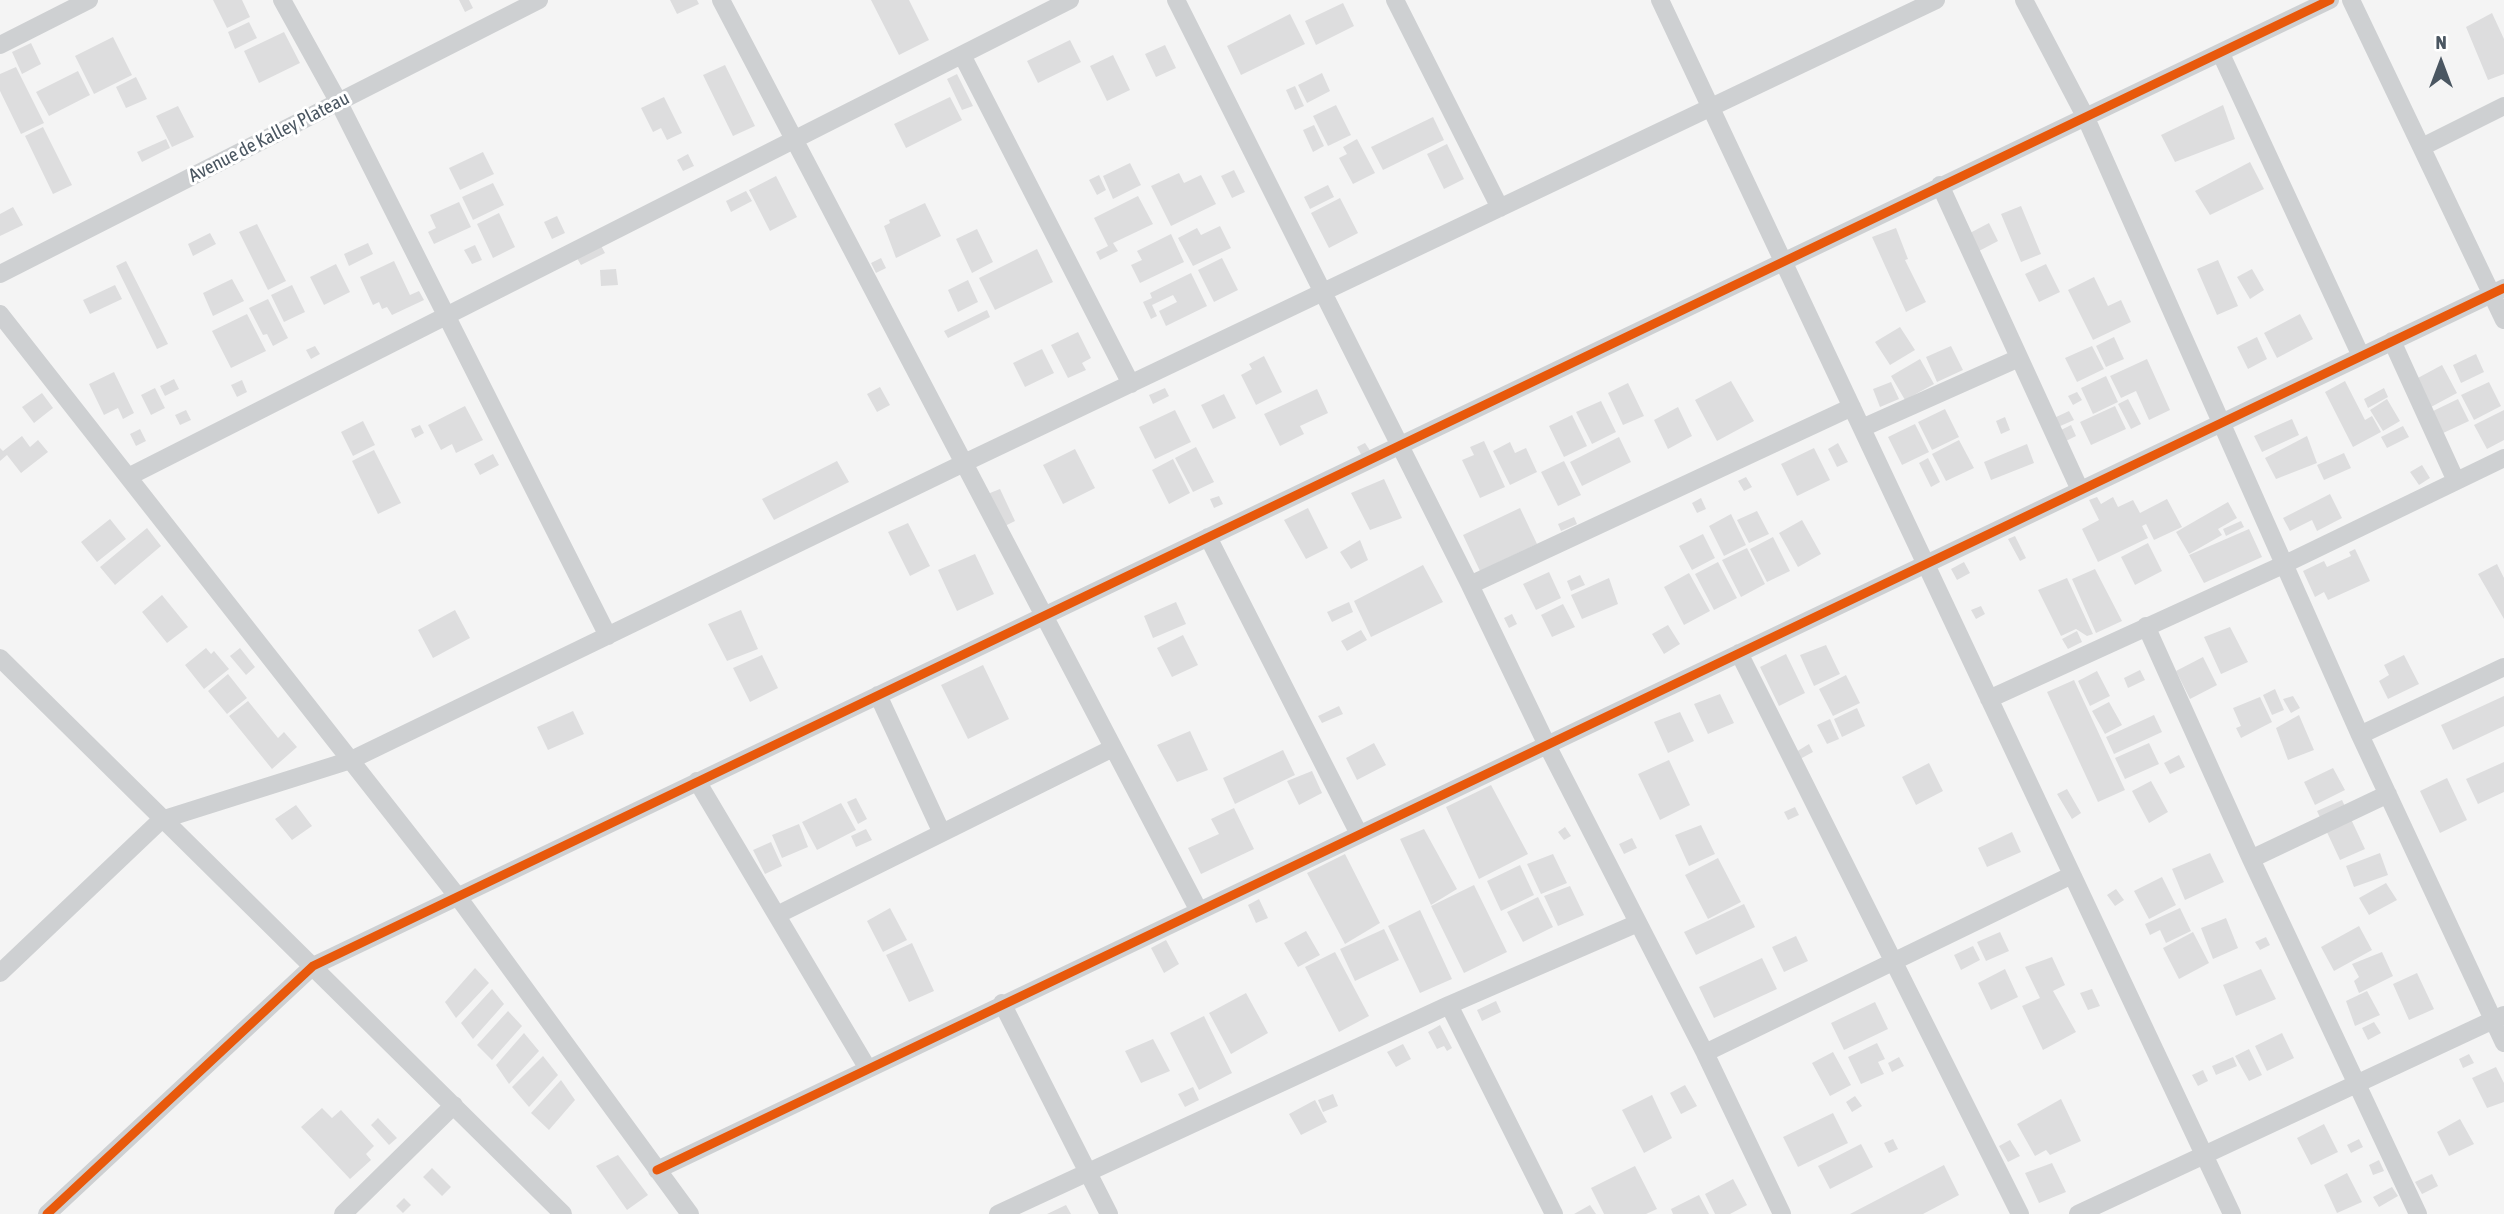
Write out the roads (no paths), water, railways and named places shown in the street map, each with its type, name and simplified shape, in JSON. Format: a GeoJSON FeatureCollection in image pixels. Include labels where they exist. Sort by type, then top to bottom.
{"type":"FeatureCollection","features":[{"type":"Feature","properties":{"kind":"street"},"geometry":{"type":"LineString","coordinates":[[0,45],[89,0]]}},
{"type":"Feature","properties":{"kind":"street"},"geometry":{"type":"LineString","coordinates":[[282,0],[338,102],[608,636]]}},
{"type":"Feature","properties":{"kind":"street","name":"Avenue de Kalley Plateau"},"geometry":{"type":"LineString","coordinates":[[0,274],[539,0]]}},
{"type":"Feature","properties":{"kind":"street"},"geometry":{"type":"LineString","coordinates":[[721,0],[1199,911]]}},
{"type":"Feature","properties":{"kind":"street"},"geometry":{"type":"LineString","coordinates":[[128,477],[1070,0]]}},
{"type":"Feature","properties":{"kind":"street"},"geometry":{"type":"LineString","coordinates":[[1176,0],[1470,585],[1547,745],[1705,1053],[1782,1214]]}},
{"type":"Feature","properties":{"kind":"street"},"geometry":{"type":"LineString","coordinates":[[1395,0],[1500,208]]}},
{"type":"Feature","properties":{"kind":"street"},"geometry":{"type":"LineString","coordinates":[[1660,0],[2232,1214]]}},
{"type":"Feature","properties":{"kind":"street"},"geometry":{"type":"LineString","coordinates":[[4,961],[161,820],[351,760],[964,463],[1936,0]]}},
{"type":"Feature","properties":{"kind":"street"},"geometry":{"type":"LineString","coordinates":[[2024,0],[2085,116],[2360,735],[2498,1017],[2504,1043]]}},
{"type":"Feature","properties":{"kind":"street"},"geometry":{"type":"LineString","coordinates":[[47,1214],[313,966],[2330,0]]}},
{"type":"Feature","properties":{"kind":"street"},"geometry":{"type":"LineString","coordinates":[[2351,0],[2422,147],[2498,290],[2504,320]]}},
{"type":"Feature","properties":{"kind":"street"},"geometry":{"type":"LineString","coordinates":[[2221,54],[2361,356]]}},
{"type":"Feature","properties":{"kind":"street"},"geometry":{"type":"LineString","coordinates":[[962,55],[1131,384]]}},
{"type":"Feature","properties":{"kind":"street"},"geometry":{"type":"LineString","coordinates":[[2422,147],[2504,106]]}},
{"type":"Feature","properties":{"kind":"street"},"geometry":{"type":"LineString","coordinates":[[1940,185],[2080,490]]}},
{"type":"Feature","properties":{"kind":"street"},"geometry":{"type":"LineString","coordinates":[[657,1170],[2498,290]]}},
{"type":"Feature","properties":{"kind":"street"},"geometry":{"type":"LineString","coordinates":[[0,314],[458,897],[690,1214]]}},
{"type":"Feature","properties":{"kind":"street"},"geometry":{"type":"LineString","coordinates":[[2392,341],[2456,481]]}},
{"type":"Feature","properties":{"kind":"street"},"geometry":{"type":"LineString","coordinates":[[1862,428],[2019,358]]}},
{"type":"Feature","properties":{"kind":"street"},"geometry":{"type":"LineString","coordinates":[[1470,585],[1852,407]]}},
{"type":"Feature","properties":{"kind":"street"},"geometry":{"type":"LineString","coordinates":[[1989,699],[2285,564],[2504,458]]}},
{"type":"Feature","properties":{"kind":"street"},"geometry":{"type":"LineString","coordinates":[[1208,537],[1359,834]]}},
{"type":"Feature","properties":{"kind":"street"},"geometry":{"type":"LineString","coordinates":[[2146,626],[2250,859],[2418,1214]]}},
{"type":"Feature","properties":{"kind":"street"},"geometry":{"type":"LineString","coordinates":[[1740,653],[2020,1214]]}},
{"type":"Feature","properties":{"kind":"street"},"geometry":{"type":"LineString","coordinates":[[0,658],[161,820],[564,1214]]}},
{"type":"Feature","properties":{"kind":"street"},"geometry":{"type":"LineString","coordinates":[[2360,735],[2504,667]]}},
{"type":"Feature","properties":{"kind":"street"},"geometry":{"type":"LineString","coordinates":[[878,695],[941,831]]}},
{"type":"Feature","properties":{"kind":"street"},"geometry":{"type":"LineString","coordinates":[[777,915],[941,831],[1114,748]]}},
{"type":"Feature","properties":{"kind":"street"},"geometry":{"type":"LineString","coordinates":[[697,781],[868,1069]]}},
{"type":"Feature","properties":{"kind":"street"},"geometry":{"type":"LineString","coordinates":[[2250,859],[2388,794]]}},
{"type":"Feature","properties":{"kind":"street"},"geometry":{"type":"LineString","coordinates":[[1705,1053],[2072,875]]}},
{"type":"Feature","properties":{"kind":"street"},"geometry":{"type":"LineString","coordinates":[[998,1214],[1449,1005],[1639,923]]}},
{"type":"Feature","properties":{"kind":"street"},"geometry":{"type":"LineString","coordinates":[[1002,1003],[1109,1214]]}},
{"type":"Feature","properties":{"kind":"street"},"geometry":{"type":"LineString","coordinates":[[1449,1005],[1554,1214]]}},
{"type":"Feature","properties":{"kind":"street"},"geometry":{"type":"LineString","coordinates":[[2078,1214],[2498,1017]]}},
{"type":"Feature","properties":{"kind":"street"},"geometry":{"type":"LineString","coordinates":[[343,1214],[454,1105]]}}]}
